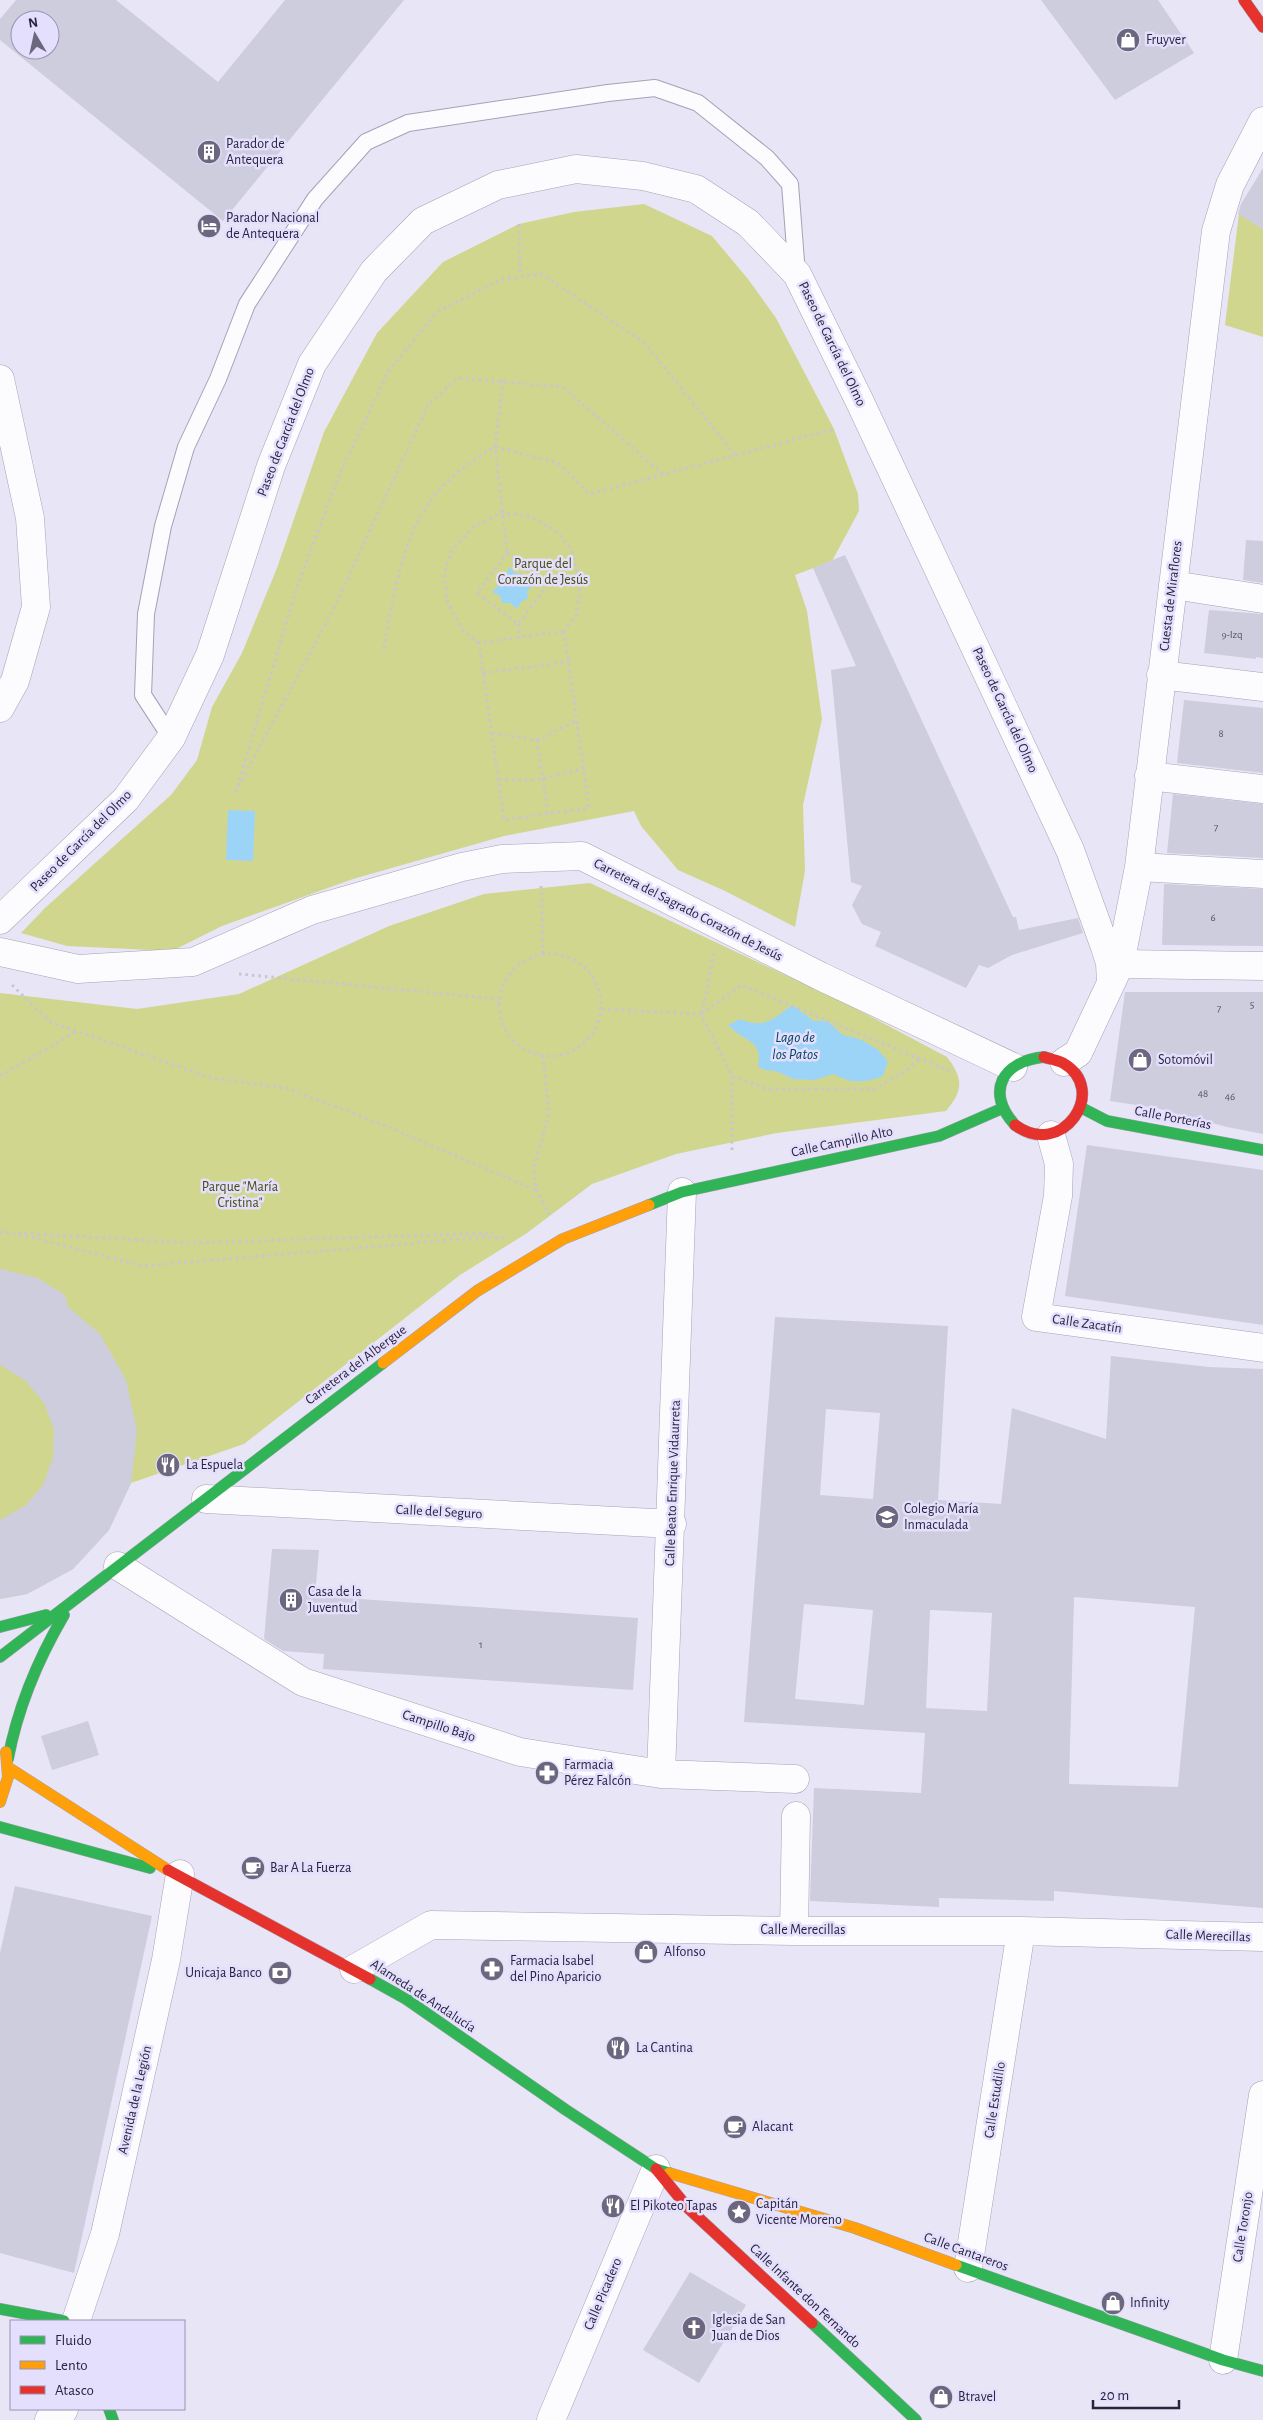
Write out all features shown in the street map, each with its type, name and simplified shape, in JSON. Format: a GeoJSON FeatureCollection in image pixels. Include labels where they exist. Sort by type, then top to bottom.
{"type":"FeatureCollection","features":[{"type":"Feature","properties":{"kind":"street"},"geometry":{"type":"LineString","coordinates":[[1244,0],[1263,27]]}},
{"type":"Feature","properties":{"kind":"street","name":"Cuesta de Miraflores"},"geometry":{"type":"LineString","coordinates":[[1064,1062],[1078,1053],[1115,974],[1138,867],[1216,231],[1230,185],[1263,121]]}},
{"type":"Feature","properties":{"kind":"street","name":"Paseo de García del Olmo"},"geometry":{"type":"LineString","coordinates":[[0,920],[126,799],[171,738],[210,655],[271,466],[312,364],[374,271],[423,221],[498,185],[576,170],[643,176],[696,189],[748,223],[797,274],[863,408],[1070,850],[1115,974]]}},
{"type":"Feature","properties":{"kind":"street"},"geometry":{"type":"LineString","coordinates":[[0,379],[30,518],[36,607],[15,681],[0,708]]}},
{"type":"Feature","properties":{"kind":"street"},"geometry":{"type":"LineString","coordinates":[[1173,585],[1263,599]]}},
{"type":"Feature","properties":{"kind":"street"},"geometry":{"type":"LineString","coordinates":[[1161,675],[1263,687]]}},
{"type":"Feature","properties":{"kind":"street"},"geometry":{"type":"LineString","coordinates":[[1149,776],[1263,789]]}},
{"type":"Feature","properties":{"kind":"street","name":"Carretera del Sagrado Corazón de Jesús"},"geometry":{"type":"LineString","coordinates":[[0,952],[78,969],[193,962],[312,910],[462,867],[502,859],[582,856],[820,976],[1013,1067]]}},
{"type":"Feature","properties":{"kind":"street"},"geometry":{"type":"LineString","coordinates":[[1138,867],[1263,874]]}},
{"type":"Feature","properties":{"kind":"street"},"geometry":{"type":"LineString","coordinates":[[1115,974],[1263,966]]}},
{"type":"Feature","properties":{"kind":"street"},"geometry":{"type":"LineString","coordinates":[[1052,1058],[1064,1062],[1078,1077],[1081,1088],[1080,1107],[1073,1124],[1064,1131],[1051,1135],[1030,1134],[1021,1130],[1006,1117],[1001,1090],[1003,1079],[1013,1067],[1026,1060],[1052,1058]]}},
{"type":"Feature","properties":{"kind":"street","name":"Calle Porterías"},"geometry":{"type":"LineString","coordinates":[[1080,1107],[1107,1121],[1263,1150]]}},
{"type":"Feature","properties":{"kind":"street","name":"Calle Campillo Alto"},"geometry":{"type":"LineString","coordinates":[[682,1192],[938,1136],[1003,1108]]}},
{"type":"Feature","properties":{"kind":"street","name":"Calle Zacatín"},"geometry":{"type":"LineString","coordinates":[[1051,1135],[1059,1164],[1058,1196],[1036,1317],[1263,1348]]}},
{"type":"Feature","properties":{"kind":"street","name":"Carretera del Albergue"},"geometry":{"type":"LineString","coordinates":[[3,1653],[477,1291],[564,1238],[682,1192]]}},
{"type":"Feature","properties":{"kind":"street","name":"Calle Beato Enrique Vidaurreta"},"geometry":{"type":"LineString","coordinates":[[662,1774],[682,1192]]}},
{"type":"Feature","properties":{"kind":"street","name":"Calle del Seguro"},"geometry":{"type":"LineString","coordinates":[[206,1499],[672,1524]]}},
{"type":"Feature","properties":{"kind":"street","name":"Campillo Bajo"},"geometry":{"type":"LineString","coordinates":[[118,1566],[303,1682],[520,1752],[662,1774],[795,1779]]}},
{"type":"Feature","properties":{"kind":"street","name":"Carretera del Albergue"},"geometry":{"type":"LineString","coordinates":[[0,1627],[37,1618],[72,1601]]}},
{"type":"Feature","properties":{"kind":"street","name":"Carretera del Albergue"},"geometry":{"type":"LineString","coordinates":[[0,1802],[8,1782],[16,1714],[27,1665],[47,1642],[72,1601]]}},
{"type":"Feature","properties":{"kind":"street"},"geometry":{"type":"LineString","coordinates":[[3,1653],[27,1665]]}},
{"type":"Feature","properties":{"kind":"street"},"geometry":{"type":"LineString","coordinates":[[0,1737],[9,1764]]}},
{"type":"Feature","properties":{"kind":"street","name":"Alameda de Andalucía"},"geometry":{"type":"LineString","coordinates":[[9,1764],[172,1870],[406,1999],[566,2110],[656,2169]]}},
{"type":"Feature","properties":{"kind":"street"},"geometry":{"type":"LineString","coordinates":[[794,1931],[796,1816]]}},
{"type":"Feature","properties":{"kind":"street","name":"Alameda de Andalucía"},"geometry":{"type":"LineString","coordinates":[[0,1827],[136,1865],[172,1870]]}},
{"type":"Feature","properties":{"kind":"street","name":"Avenida de la Legión"},"geometry":{"type":"LineString","coordinates":[[76,2320],[105,2234],[166,1960],[172,1870]]}},
{"type":"Feature","properties":{"kind":"street","name":"Calle Merecillas"},"geometry":{"type":"LineString","coordinates":[[354,1969],[431,1925],[794,1931],[1021,1930],[1263,1937]]}},
{"type":"Feature","properties":{"kind":"street","name":"Calle Estudillo"},"geometry":{"type":"LineString","coordinates":[[968,2268],[1021,1930]]}},
{"type":"Feature","properties":{"kind":"street","name":"Calle Toronjo"},"geometry":{"type":"LineString","coordinates":[[1223,2360],[1263,2095]]}},
{"type":"Feature","properties":{"kind":"street","name":"Calle Cantareros"},"geometry":{"type":"LineString","coordinates":[[656,2169],[855,2228],[1084,2312],[1223,2360],[1263,2370]]}},
{"type":"Feature","properties":{"kind":"street","name":"Calle Picadero"},"geometry":{"type":"LineString","coordinates":[[551,2420],[656,2169]]}},
{"type":"Feature","properties":{"kind":"street","name":"Calle Infante don Fernando"},"geometry":{"type":"LineString","coordinates":[[656,2169],[688,2208],[916,2420]]}},
{"type":"Feature","properties":{"kind":"street"},"geometry":{"type":"LineString","coordinates":[[0,2309],[59,2320]]}},
{"type":"Feature","properties":{"kind":"lane"},"geometry":{"type":"LineString","coordinates":[[171,738],[143,695],[146,614],[163,526],[186,447],[218,379],[247,304],[315,199],[366,142],[408,123],[608,93],[655,88],[698,103],[767,158],[790,184],[797,274]]}},
{"type":"Feature","properties":{"kind":"path"},"geometry":{"type":"LineString","coordinates":[[519,224],[520,276]]}},
{"type":"Feature","properties":{"kind":"path"},"geometry":{"type":"LineString","coordinates":[[663,474],[564,387],[503,380],[457,378],[428,405],[335,606],[236,791],[297,587],[340,473],[389,370],[437,312],[502,279],[541,274],[644,342],[735,455]]}},
{"type":"Feature","properties":{"kind":"path"},"geometry":{"type":"LineString","coordinates":[[503,380],[495,447],[507,554],[548,585],[518,624]]}},
{"type":"Feature","properties":{"kind":"path"},"geometry":{"type":"LineString","coordinates":[[495,447],[558,463],[590,494],[834,429]]}},
{"type":"Feature","properties":{"kind":"path"},"geometry":{"type":"LineString","coordinates":[[384,648],[405,551],[423,511],[446,483],[495,447]]}},
{"type":"Feature","properties":{"kind":"path"},"geometry":{"type":"LineString","coordinates":[[479,643],[504,820],[589,808],[564,631],[576,614],[581,584],[572,552],[558,532],[530,516],[501,513],[473,527],[451,552],[444,574],[447,601],[463,631],[479,643],[564,631]]}},
{"type":"Feature","properties":{"kind":"path"},"geometry":{"type":"LineString","coordinates":[[507,554],[478,593],[518,624],[521,637]]}},
{"type":"Feature","properties":{"kind":"path"},"geometry":{"type":"LineString","coordinates":[[483,673],[568,662]]}},
{"type":"Feature","properties":{"kind":"path"},"geometry":{"type":"LineString","coordinates":[[492,733],[537,740],[576,721]]}},
{"type":"Feature","properties":{"kind":"path"},"geometry":{"type":"LineString","coordinates":[[537,740],[548,813]]}},
{"type":"Feature","properties":{"kind":"path"},"geometry":{"type":"LineString","coordinates":[[499,780],[543,779],[584,768]]}},
{"type":"Feature","properties":{"kind":"path"},"geometry":{"type":"LineString","coordinates":[[540,858],[543,954]]}},
{"type":"Feature","properties":{"kind":"path"},"geometry":{"type":"LineString","coordinates":[[720,926],[702,1014],[732,1076],[732,1180]]}},
{"type":"Feature","properties":{"kind":"path"},"geometry":{"type":"LineString","coordinates":[[543,954],[558,954],[573,959],[586,967],[595,979],[601,993],[602,1009],[598,1025],[589,1039],[576,1050],[560,1055],[544,1056],[528,1051],[515,1042],[505,1030],[500,1015],[499,999],[504,983],[513,969],[527,959],[543,954]]}},
{"type":"Feature","properties":{"kind":"path"},"geometry":{"type":"LineString","coordinates":[[233,973],[499,999]]}},
{"type":"Feature","properties":{"kind":"path"},"geometry":{"type":"LineString","coordinates":[[6,979],[50,1022],[212,1078],[286,1088],[376,1122],[536,1190]]}},
{"type":"Feature","properties":{"kind":"path"},"geometry":{"type":"LineString","coordinates":[[602,1009],[702,1014],[742,985],[961,1076]]}},
{"type":"Feature","properties":{"kind":"path"},"geometry":{"type":"LineString","coordinates":[[0,1076],[76,1032]]}},
{"type":"Feature","properties":{"kind":"path"},"geometry":{"type":"LineString","coordinates":[[544,1056],[549,1114],[534,1166],[536,1190],[564,1238]]}},
{"type":"Feature","properties":{"kind":"path"},"geometry":{"type":"LineString","coordinates":[[732,1076],[766,1089],[875,1089],[905,1071],[920,1058]]}},
{"type":"Feature","properties":{"kind":"path"},"geometry":{"type":"LineString","coordinates":[[0,1232],[193,1243],[493,1233]]}},
{"type":"Feature","properties":{"kind":"path"},"geometry":{"type":"LineString","coordinates":[[0,1232],[14,1233],[143,1266],[486,1237],[515,1238]]}},
{"type":"Feature","properties":{"kind":"green space","name":"Parque del Corazón de Jesús"},"geometry":{"type":"Polygon","coordinates":[[[644,204],[712,236],[748,279],[776,318],[834,429],[858,494],[859,511],[832,561],[795,575],[807,611],[822,719],[803,805],[805,871],[795,927],[723,890],[678,870],[641,826],[634,811],[504,836],[353,879],[222,926],[172,951],[67,946],[21,933],[45,908],[171,795],[197,760],[212,707],[242,653],[277,568],[324,432],[377,333],[443,262],[519,224],[574,212],[644,204]]]}},
{"type":"Feature","properties":{"kind":"green space"},"geometry":{"type":"Polygon","coordinates":[[[1239,214],[1263,229],[1263,337],[1225,325],[1239,214]]]}},
{"type":"Feature","properties":{"kind":"green space","name":"Parque \"María Cristina\""},"geometry":{"type":"Polygon","coordinates":[[[590,883],[847,1004],[947,1057],[959,1078],[958,1091],[952,1104],[946,1111],[777,1133],[676,1154],[592,1184],[527,1233],[460,1275],[244,1444],[131,1483],[109,1530],[73,1569],[27,1594],[0,1599],[0,993],[137,1009],[239,994],[389,926],[484,894],[590,883]]]}},
{"type":"Feature","properties":{"kind":"water"},"geometry":{"type":"Polygon","coordinates":[[[509,567],[515,573],[522,574],[524,581],[533,585],[527,591],[528,598],[521,602],[517,609],[510,603],[502,603],[500,596],[492,592],[499,585],[499,578],[506,575],[509,567]]]}},
{"type":"Feature","properties":{"kind":"water"},"geometry":{"type":"Polygon","coordinates":[[[228,810],[255,811],[253,861],[226,860],[228,810]]]}},
{"type":"Feature","properties":{"kind":"water","name":"Lago de los Patos"},"geometry":{"type":"Polygon","coordinates":[[[792,1005],[814,1021],[827,1021],[843,1035],[860,1039],[877,1049],[888,1061],[883,1076],[858,1081],[846,1080],[833,1074],[815,1080],[793,1079],[776,1071],[764,1070],[758,1066],[759,1057],[755,1046],[728,1025],[740,1019],[762,1023],[773,1019],[792,1005]]]}},
{"type":"Feature","properties":{"kind":"building","name":"Parador de Antequera"},"geometry":{"type":"Polygon","coordinates":[[[16,0],[116,0],[218,82],[285,0],[404,0],[223,221],[25,60],[60,60],[60,10],[10,10],[10,48],[0,40],[0,19],[16,0]]]}},
{"type":"Feature","properties":{"kind":"building","name":"Fruyver"},"geometry":{"type":"Polygon","coordinates":[[[1041,0],[1158,0],[1194,53],[1115,100],[1041,0]]]}},
{"type":"Feature","properties":{"kind":"building"},"geometry":{"type":"Polygon","coordinates":[[[1263,168],[1263,229],[1238,214],[1241,204],[1263,168]]]}},
{"type":"Feature","properties":{"kind":"building"},"geometry":{"type":"Polygon","coordinates":[[[1246,540],[1263,541],[1263,583],[1243,580],[1246,540]]]}},
{"type":"Feature","properties":{"kind":"building"},"geometry":{"type":"Polygon","coordinates":[[[845,555],[1013,917],[1016,917],[1019,930],[1078,918],[1083,933],[1012,955],[988,968],[979,965],[966,988],[875,946],[881,932],[862,924],[852,905],[862,886],[851,882],[831,670],[856,666],[813,568],[845,555]]]}},
{"type":"Feature","properties":{"kind":"building"},"geometry":{"type":"Polygon","coordinates":[[[1209,610],[1263,614],[1263,658],[1256,657],[1256,659],[1204,653],[1209,610]]]}},
{"type":"Feature","properties":{"kind":"building"},"geometry":{"type":"Polygon","coordinates":[[[1184,700],[1263,708],[1263,773],[1177,763],[1184,700]]]}},
{"type":"Feature","properties":{"kind":"building"},"geometry":{"type":"Polygon","coordinates":[[[1173,794],[1263,804],[1263,858],[1167,853],[1173,794]]]}},
{"type":"Feature","properties":{"kind":"building"},"geometry":{"type":"Polygon","coordinates":[[[1164,884],[1263,889],[1263,946],[1162,945],[1164,884]]]}},
{"type":"Feature","properties":{"kind":"building"},"geometry":{"type":"Polygon","coordinates":[[[1125,992],[1263,992],[1263,1134],[1227,1127],[1156,1108],[1110,1101],[1125,992]]]}},
{"type":"Feature","properties":{"kind":"building"},"geometry":{"type":"Polygon","coordinates":[[[1087,1145],[1263,1170],[1263,1325],[1065,1296],[1087,1145]]]}},
{"type":"Feature","properties":{"kind":"building"},"geometry":{"type":"Polygon","coordinates":[[[0,1269],[37,1278],[65,1295],[68,1307],[100,1334],[126,1380],[137,1431],[131,1483],[109,1530],[73,1569],[27,1594],[0,1599],[0,1520],[25,1506],[43,1485],[53,1458],[54,1429],[44,1403],[26,1381],[0,1365],[0,1269]]]}},
{"type":"Feature","properties":{"kind":"building"},"geometry":{"type":"Polygon","coordinates":[[[775,1317],[948,1326],[938,1500],[1001,1504],[1012,1408],[1106,1439],[1111,1356],[1209,1367],[1263,1369],[1263,1908],[1054,1891],[1054,1901],[939,1898],[939,1907],[810,1901],[814,1788],[921,1793],[925,1733],[744,1722],[775,1317]],[[826,1409],[820,1495],[873,1499],[880,1413],[826,1409]],[[1074,1597],[1069,1784],[1178,1787],[1195,1607],[1074,1597]],[[804,1604],[795,1699],[864,1705],[873,1610],[804,1604]],[[930,1610],[926,1708],[987,1711],[992,1613],[930,1610]]]}},
{"type":"Feature","properties":{"kind":"building"},"geometry":{"type":"Polygon","coordinates":[[[272,1549],[319,1550],[315,1596],[638,1618],[633,1690],[323,1669],[324,1654],[283,1651],[264,1639],[272,1549]]]}},
{"type":"Feature","properties":{"kind":"building"},"geometry":{"type":"Polygon","coordinates":[[[88,1721],[99,1755],[52,1770],[41,1736],[88,1721]]]}},
{"type":"Feature","properties":{"kind":"building"},"geometry":{"type":"Polygon","coordinates":[[[15,1886],[152,1916],[74,2273],[0,2253],[0,1953],[15,1886]]]}},
{"type":"Feature","properties":{"kind":"building","name":"Iglesia de San Juan de Dios"},"geometry":{"type":"Polygon","coordinates":[[[690,2272],[746,2305],[699,2383],[643,2350],[690,2272]]]}},
{"type":"Feature","properties":{"kind":"traffic: fast"},"geometry":{"type":"LineString","coordinates":[[1015,1125],[1006,1113],[1001,1101],[1000,1090],[1002,1080],[1008,1072],[1018,1065],[1029,1060],[1044,1057]]}},
{"type":"Feature","properties":{"kind":"traffic: fast"},"geometry":{"type":"LineString","coordinates":[[1080,1107],[1107,1121],[1263,1150]]}},
{"type":"Feature","properties":{"kind":"traffic: fast"},"geometry":{"type":"LineString","coordinates":[[649,1205],[682,1192],[939,1136],[1003,1108]]}},
{"type":"Feature","properties":{"kind":"traffic: fast"},"geometry":{"type":"LineString","coordinates":[[0,1657],[383,1363]]}},
{"type":"Feature","properties":{"kind":"traffic: fast"},"geometry":{"type":"LineString","coordinates":[[0,1627],[46,1615]]}},
{"type":"Feature","properties":{"kind":"traffic: fast"},"geometry":{"type":"LineString","coordinates":[[8,1759],[23,1702],[45,1649],[64,1615]]}},
{"type":"Feature","properties":{"kind":"traffic: fast"},"geometry":{"type":"LineString","coordinates":[[0,1827],[150,1868]]}},
{"type":"Feature","properties":{"kind":"traffic: fast"},"geometry":{"type":"LineString","coordinates":[[370,1979],[406,1999],[566,2110],[656,2169],[669,2173]]}},
{"type":"Feature","properties":{"kind":"traffic: fast"},"geometry":{"type":"LineString","coordinates":[[956,2265],[1223,2360],[1263,2371]]}},
{"type":"Feature","properties":{"kind":"traffic: fast"},"geometry":{"type":"LineString","coordinates":[[0,2309],[59,2320]]}},
{"type":"Feature","properties":{"kind":"traffic: fast"},"geometry":{"type":"LineString","coordinates":[[812,2323],[916,2420]]}},
{"type":"Feature","properties":{"kind":"traffic: fast"},"geometry":{"type":"LineString","coordinates":[[109,2410],[113,2420]]}},
{"type":"Feature","properties":{"kind":"traffic: slow"},"geometry":{"type":"LineString","coordinates":[[383,1363],[477,1291],[563,1239],[649,1205]]}},
{"type":"Feature","properties":{"kind":"traffic: slow"},"geometry":{"type":"LineString","coordinates":[[0,1802],[8,1777],[6,1752]]}},
{"type":"Feature","properties":{"kind":"traffic: slow"},"geometry":{"type":"LineString","coordinates":[[9,1768],[168,1870]]}},
{"type":"Feature","properties":{"kind":"traffic: slow"},"geometry":{"type":"LineString","coordinates":[[669,2173],[855,2228],[956,2265]]}},
{"type":"Feature","properties":{"kind":"traffic: jam"},"geometry":{"type":"LineString","coordinates":[[1244,0],[1263,27]]}},
{"type":"Feature","properties":{"kind":"traffic: jam"},"geometry":{"type":"LineString","coordinates":[[1015,1125],[1032,1133],[1049,1134],[1063,1128],[1074,1117],[1081,1104],[1082,1089],[1076,1075],[1063,1063],[1044,1057]]}},
{"type":"Feature","properties":{"kind":"traffic: jam"},"geometry":{"type":"LineString","coordinates":[[168,1870],[370,1979]]}},
{"type":"Feature","properties":{"kind":"traffic: jam"},"geometry":{"type":"LineString","coordinates":[[656,2169],[688,2208],[812,2323]]}},
{"type":"Feature","properties":{"kind":"place","name":"Fruyver"},"geometry":{"type":"Point","coordinates":[1128,40]}},
{"type":"Feature","properties":{"kind":"place","name":"Parador de Antequera"},"geometry":{"type":"Point","coordinates":[209,152]}},
{"type":"Feature","properties":{"kind":"place","name":"Parador Nacional de Antequera"},"geometry":{"type":"Point","coordinates":[209,226]}},
{"type":"Feature","properties":{"kind":"place","name":"Sotomóvil"},"geometry":{"type":"Point","coordinates":[1140,1060]}},
{"type":"Feature","properties":{"kind":"place","name":"La Espuela"},"geometry":{"type":"Point","coordinates":[168,1465]}},
{"type":"Feature","properties":{"kind":"place","name":"Colegio María Inmaculada"},"geometry":{"type":"Point","coordinates":[887,1517]}},
{"type":"Feature","properties":{"kind":"place","name":"Casa de la Juventud"},"geometry":{"type":"Point","coordinates":[291,1600]}},
{"type":"Feature","properties":{"kind":"place","name":"Farmacia Pérez Falcón"},"geometry":{"type":"Point","coordinates":[547,1773]}},
{"type":"Feature","properties":{"kind":"place","name":"Bar A La Fuerza"},"geometry":{"type":"Point","coordinates":[253,1868]}},
{"type":"Feature","properties":{"kind":"place","name":"Alfonso"},"geometry":{"type":"Point","coordinates":[646,1952]}},
{"type":"Feature","properties":{"kind":"place","name":"Farmacia Isabel del Pino Aparicio"},"geometry":{"type":"Point","coordinates":[492,1969]}},
{"type":"Feature","properties":{"kind":"place","name":"Unicaja Banco"},"geometry":{"type":"Point","coordinates":[280,1973]}},
{"type":"Feature","properties":{"kind":"place","name":"La Cantina"},"geometry":{"type":"Point","coordinates":[618,2048]}},
{"type":"Feature","properties":{"kind":"place","name":"Alacant"},"geometry":{"type":"Point","coordinates":[735,2127]}},
{"type":"Feature","properties":{"kind":"place","name":"El Pikoteo Tapas"},"geometry":{"type":"Point","coordinates":[613,2206]}},
{"type":"Feature","properties":{"kind":"place","name":"Capitán Vicente Moreno"},"geometry":{"type":"Point","coordinates":[739,2212]}},
{"type":"Feature","properties":{"kind":"place","name":"Infinity"},"geometry":{"type":"Point","coordinates":[1113,2303]}},
{"type":"Feature","properties":{"kind":"place","name":"Iglesia de San Juan de Dios"},"geometry":{"type":"Point","coordinates":[694,2328]}},
{"type":"Feature","properties":{"kind":"place","name":"Btravel"},"geometry":{"type":"Point","coordinates":[941,2397]}}]}
